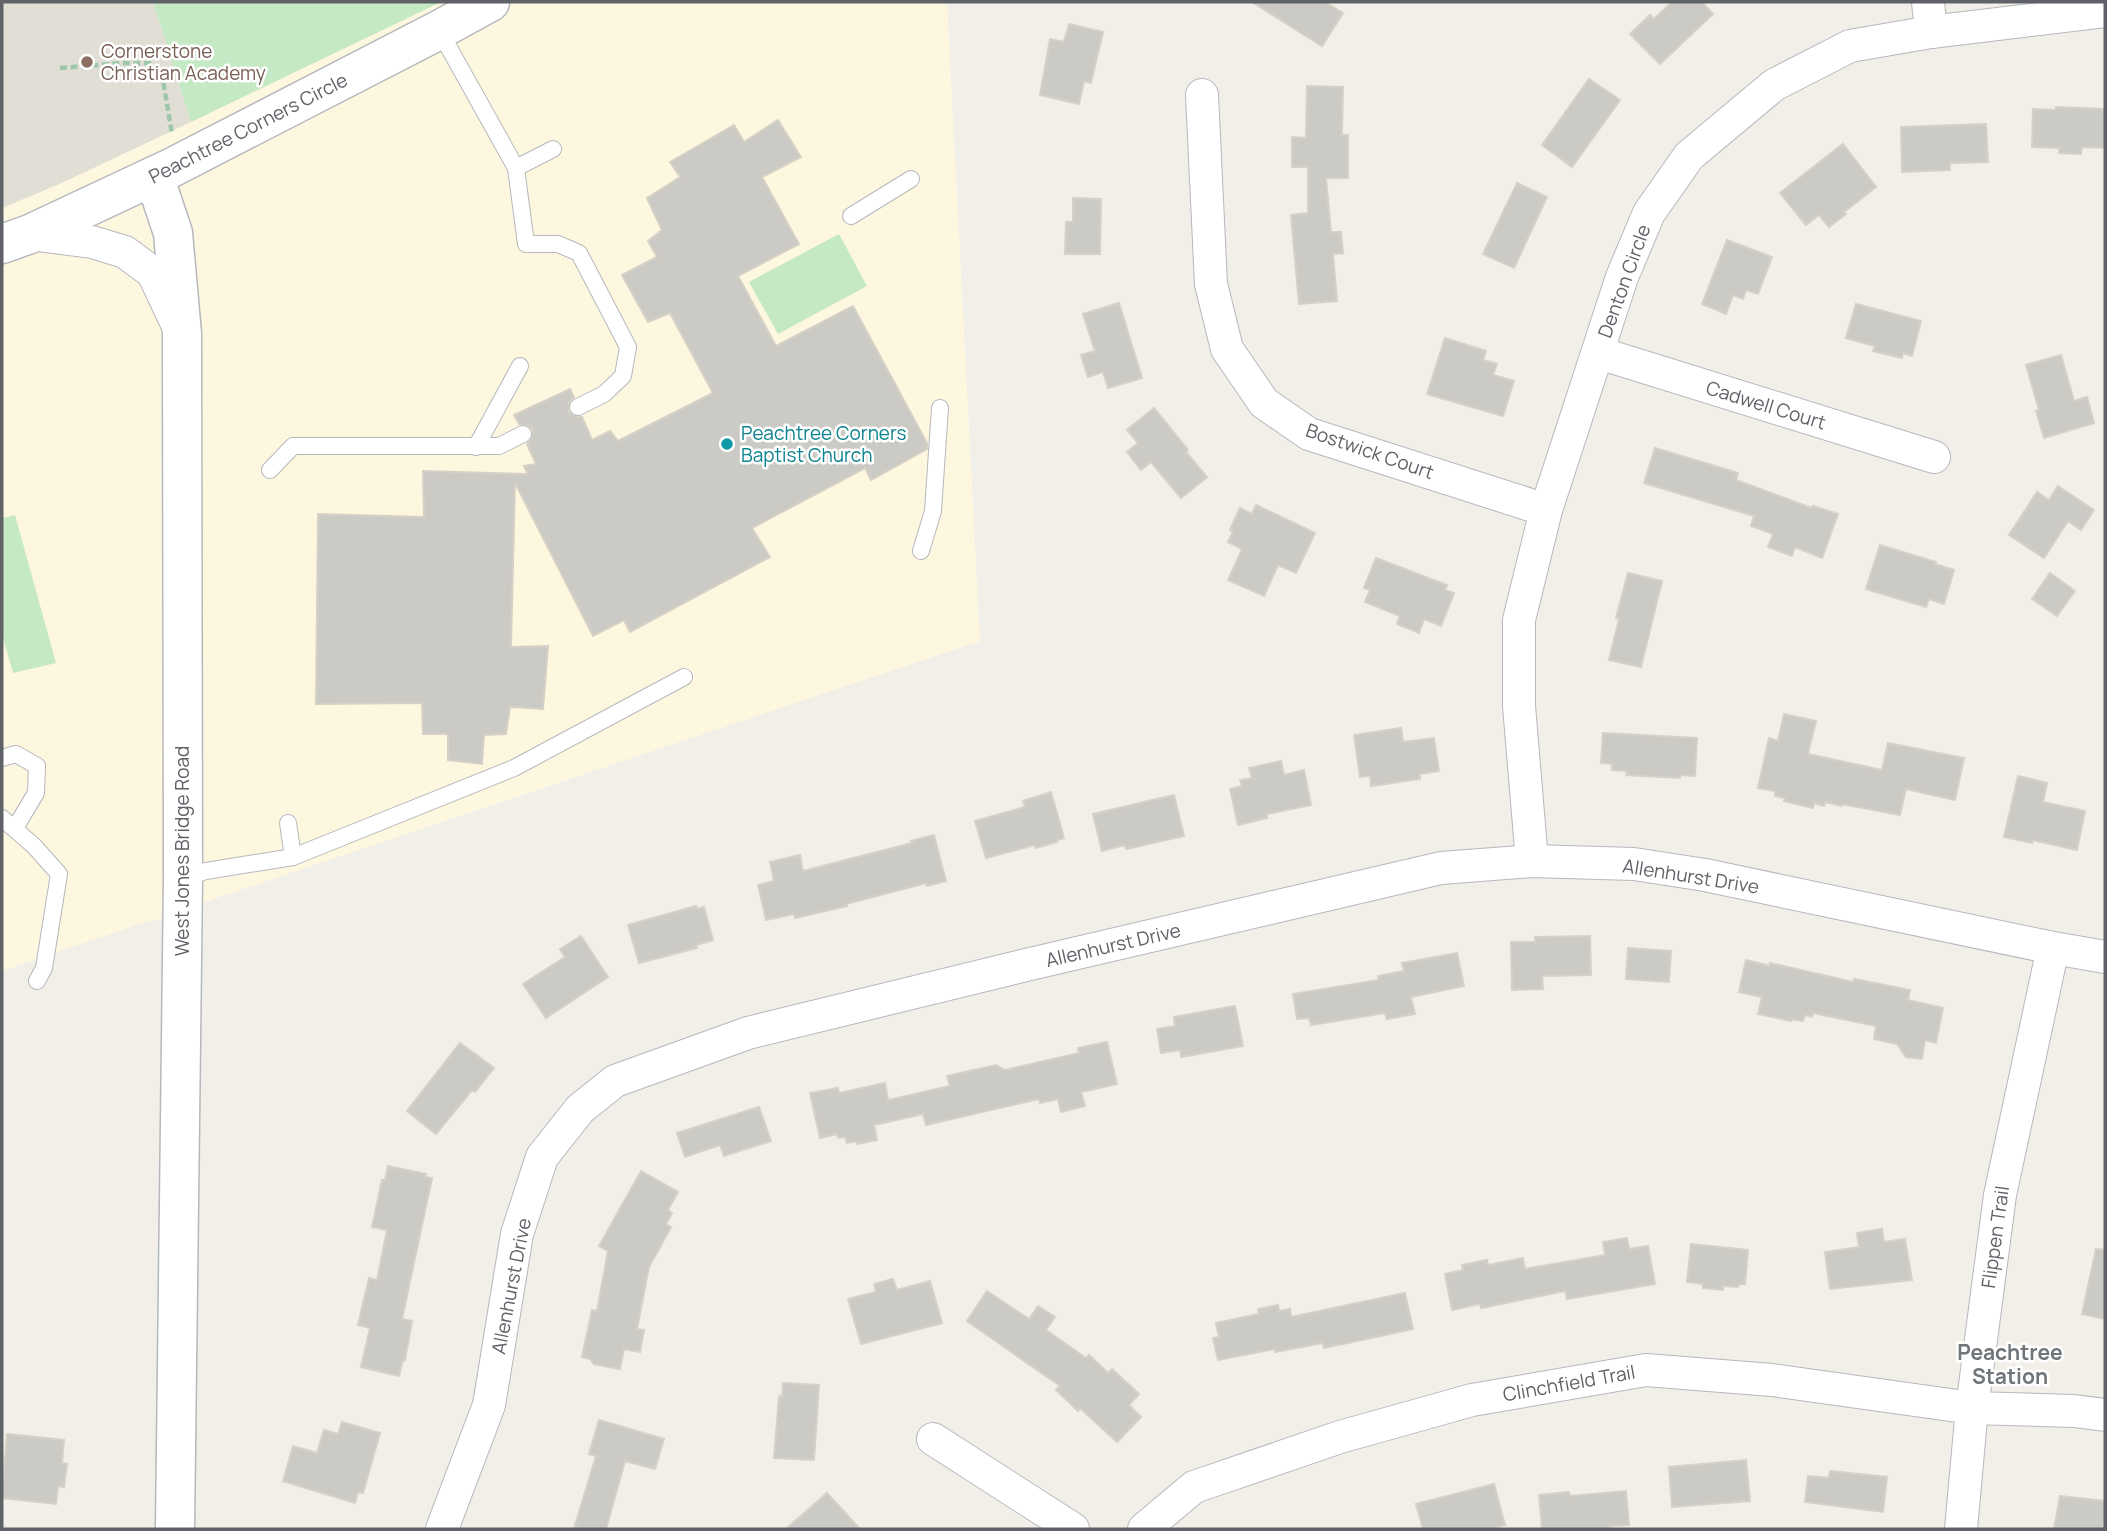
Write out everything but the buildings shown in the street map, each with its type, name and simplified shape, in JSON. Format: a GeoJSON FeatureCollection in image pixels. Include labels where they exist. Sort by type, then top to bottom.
{"type":"FeatureCollection","features":[{"type":"Feature","properties":{"kind":"street","name":"Peachtree Corners Circle"},"geometry":{"type":"LineString","coordinates":[[16,239],[154,176],[490,2]]}},
{"type":"Feature","properties":{"kind":"street","name":"Denton Circle"},"geometry":{"type":"LineString","coordinates":[[1532,861],[1519,706],[1519,621],[1546,510],[1622,277],[1649,213],[1689,156],[1774,85],[1850,46],[1929,17],[2105,12]]}},
{"type":"Feature","properties":{"kind":"street","name":"Bostwick Court"},"geometry":{"type":"LineString","coordinates":[[1202,95],[1211,284],[1227,349],[1264,403],[1309,434],[1546,510]]}},
{"type":"Feature","properties":{"kind":"street","name":"West Jones Bridge Road"},"geometry":{"type":"LineString","coordinates":[[154,176],[173,233],[182,334],[183,878],[175,1529]]}},
{"type":"Feature","properties":{"kind":"street"},"geometry":{"type":"LineString","coordinates":[[16,239],[92,242],[125,253],[153,273],[182,334]]}},
{"type":"Feature","properties":{"kind":"street","name":"Cadwell Court"},"geometry":{"type":"LineString","coordinates":[[1599,353],[1934,457]]}},
{"type":"Feature","properties":{"kind":"street","name":"Allenhurst Drive"},"geometry":{"type":"LineString","coordinates":[[442,1529],[489,1405],[517,1234],[542,1157],[580,1109],[615,1081],[748,1033],[1441,868],[1532,861],[1634,864],[1705,875],[2105,957]]}},
{"type":"Feature","properties":{"kind":"street","name":"Flippen Trail"},"geometry":{"type":"LineString","coordinates":[[1961,1529],[1972,1408],[2000,1195],[2053,948]]}},
{"type":"Feature","properties":{"kind":"street","name":"Clinchfield Trail"},"geometry":{"type":"LineString","coordinates":[[1144,1529],[1194,1487],[1340,1437],[1472,1400],[1646,1370],[1772,1380],[1972,1408],[2105,1415]]}},
{"type":"Feature","properties":{"kind":"street"},"geometry":{"type":"LineString","coordinates":[[933,1439],[1073,1529]]}},
{"type":"Feature","properties":{"kind":"lane"},"geometry":{"type":"LineString","coordinates":[[439,30],[516,168],[526,244],[558,244],[579,253],[628,348],[623,376],[604,394],[578,407]]}},
{"type":"Feature","properties":{"kind":"lane"},"geometry":{"type":"LineString","coordinates":[[516,168],[553,149]]}},
{"type":"Feature","properties":{"kind":"lane"},"geometry":{"type":"LineString","coordinates":[[851,216],[911,179]]}},
{"type":"Feature","properties":{"kind":"lane"},"geometry":{"type":"LineString","coordinates":[[476,447],[520,366]]}},
{"type":"Feature","properties":{"kind":"lane"},"geometry":{"type":"LineString","coordinates":[[921,551],[933,511],[940,408]]}},
{"type":"Feature","properties":{"kind":"lane"},"geometry":{"type":"LineString","coordinates":[[270,470],[293,446],[499,446],[523,435]]}},
{"type":"Feature","properties":{"kind":"lane"},"geometry":{"type":"LineString","coordinates":[[183,878],[206,871],[293,857],[514,768],[684,677]]}},
{"type":"Feature","properties":{"kind":"lane"},"geometry":{"type":"LineString","coordinates":[[2,758],[16,754],[37,766],[36,793],[16,828]]}},
{"type":"Feature","properties":{"kind":"lane"},"geometry":{"type":"LineString","coordinates":[[2,818],[16,828],[58,874],[44,968],[37,981]]}},
{"type":"Feature","properties":{"kind":"lane"},"geometry":{"type":"LineString","coordinates":[[288,823],[293,857]]}},
{"type":"Feature","properties":{"kind":"path"},"geometry":{"type":"LineString","coordinates":[[60,68],[150,63],[159,70],[163,80],[173,136]]}},
{"type":"Feature","properties":{"kind":"shaded area"},"geometry":{"type":"Polygon","coordinates":[[[2,2],[153,2],[191,122],[441,2],[947,2],[980,641],[213,899],[181,913],[137,925],[2,971],[2,2]]]}},
{"type":"Feature","properties":{"kind":"shaded area","name":"Cornerstone Christian Academy"},"geometry":{"type":"Polygon","coordinates":[[[2,2],[153,2],[191,122],[2,208],[2,2]]]}},
{"type":"Feature","properties":{"kind":"green space"},"geometry":{"type":"Polygon","coordinates":[[[153,2],[441,2],[191,122],[153,2]]]}},
{"type":"Feature","properties":{"kind":"green space"},"geometry":{"type":"Polygon","coordinates":[[[839,234],[867,286],[778,334],[749,282],[839,234]]]}},
{"type":"Feature","properties":{"kind":"green space"},"geometry":{"type":"Polygon","coordinates":[[[15,515],[56,663],[13,673],[2,634],[2,518],[15,515]]]}},
{"type":"Feature","properties":{"kind":"place","name":"Cornerstone Christian Academy"},"geometry":{"type":"Point","coordinates":[87,62]}},
{"type":"Feature","properties":{"kind":"place","name":"Peachtree Corners Baptist Church"},"geometry":{"type":"Point","coordinates":[727,444]}},
{"type":"Feature","properties":{"kind":"district","name":"Peachtree Station"},"geometry":{"type":"Point","coordinates":[2010,1365]}}]}
